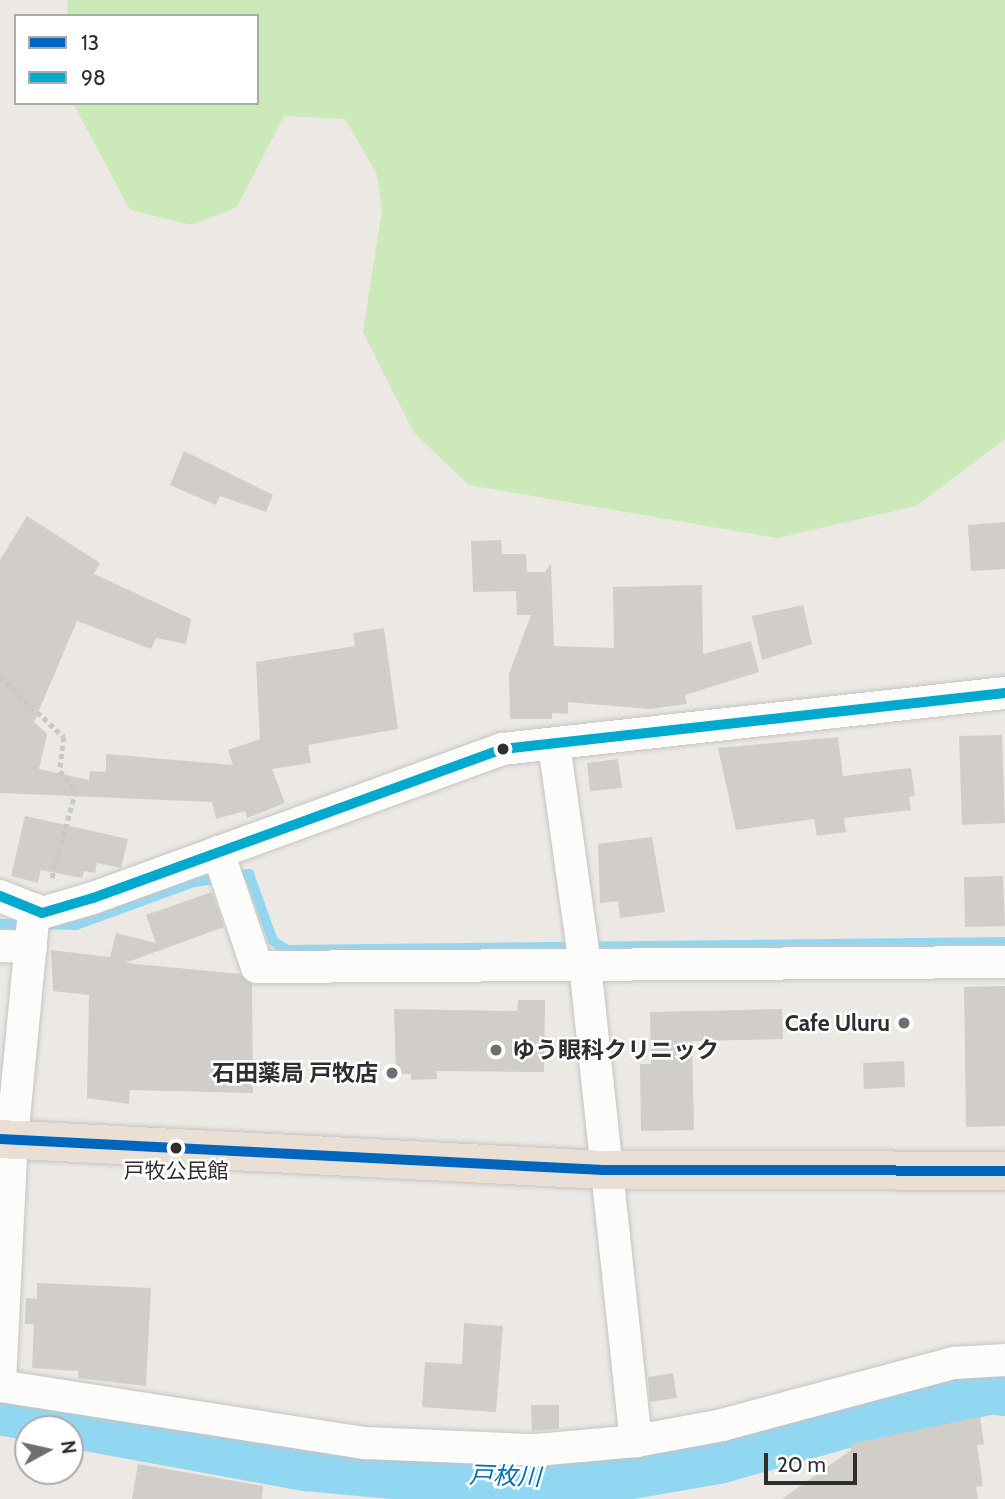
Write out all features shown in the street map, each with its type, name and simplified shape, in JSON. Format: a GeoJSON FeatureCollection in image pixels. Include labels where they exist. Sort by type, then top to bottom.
{"type":"FeatureCollection","features":[{"type":"Feature","properties":{"kind":"highway"},"geometry":{"type":"LineString","coordinates":[[6,1139],[603,1170],[1005,1171]]}},
{"type":"Feature","properties":{"kind":"street"},"geometry":{"type":"LineString","coordinates":[[0,896],[38,911],[218,852],[503,749],[1005,693]]}},
{"type":"Feature","properties":{"kind":"street"},"geometry":{"type":"LineString","coordinates":[[554,744],[585,965],[603,1170],[636,1441]]}},
{"type":"Feature","properties":{"kind":"street"},"geometry":{"type":"LineString","coordinates":[[218,852],[257,967],[1005,962]]}},
{"type":"Feature","properties":{"kind":"street"},"geometry":{"type":"LineString","coordinates":[[38,911],[6,1139],[0,1384],[243,1427],[419,1449],[536,1450],[636,1441],[875,1388],[954,1363],[1005,1360]]}},
{"type":"Feature","properties":{"kind":"street"},"geometry":{"type":"LineString","coordinates":[[0,946],[31,947]]}},
{"type":"Feature","properties":{"kind":"path"},"geometry":{"type":"LineString","coordinates":[[0,677],[64,737],[60,771],[76,792],[38,911]]}},
{"type":"Feature","properties":{"kind":"green space"},"geometry":{"type":"Polygon","coordinates":[[[68,0],[1005,0],[1005,439],[916,506],[777,538],[469,485],[414,433],[363,332],[382,210],[377,174],[345,119],[284,116],[237,207],[192,225],[130,210],[74,105],[259,105],[259,14],[67,14],[68,0]]]}},
{"type":"Feature","properties":{"kind":"building"},"geometry":{"type":"Polygon","coordinates":[[[184,451],[273,495],[266,512],[220,496],[216,505],[170,485],[184,451]]]}},
{"type":"Feature","properties":{"kind":"building"},"geometry":{"type":"Polygon","coordinates":[[[27,516],[100,563],[94,574],[191,619],[186,644],[156,638],[151,649],[77,621],[34,722],[47,734],[39,769],[89,780],[90,771],[106,772],[106,754],[233,765],[228,750],[260,739],[256,662],[355,646],[353,633],[384,628],[398,729],[308,745],[311,763],[272,769],[285,803],[247,818],[245,811],[216,819],[212,802],[0,793],[0,560],[27,516]]]}},
{"type":"Feature","properties":{"kind":"building"},"geometry":{"type":"Polygon","coordinates":[[[1005,522],[1005,569],[971,571],[968,525],[1005,522]]]}},
{"type":"Feature","properties":{"kind":"building"},"geometry":{"type":"Polygon","coordinates":[[[501,540],[502,554],[526,554],[527,572],[545,572],[551,564],[554,646],[614,648],[613,587],[702,585],[703,654],[751,641],[759,672],[685,695],[687,704],[649,709],[568,702],[568,714],[552,713],[552,719],[510,719],[509,674],[531,615],[517,615],[516,591],[473,592],[471,541],[501,540]]]}},
{"type":"Feature","properties":{"kind":"building"},"geometry":{"type":"Polygon","coordinates":[[[803,605],[812,644],[762,660],[752,616],[803,605]]]}},
{"type":"Feature","properties":{"kind":"building"},"geometry":{"type":"Polygon","coordinates":[[[1002,735],[1005,823],[962,825],[959,736],[1002,735]]]}},
{"type":"Feature","properties":{"kind":"building"},"geometry":{"type":"Polygon","coordinates":[[[838,737],[843,776],[911,768],[915,796],[909,797],[911,810],[844,818],[846,832],[817,836],[814,819],[736,830],[718,748],[838,737]]]}},
{"type":"Feature","properties":{"kind":"building"},"geometry":{"type":"Polygon","coordinates":[[[618,759],[622,788],[590,791],[587,763],[618,759]]]}},
{"type":"Feature","properties":{"kind":"building"},"geometry":{"type":"Polygon","coordinates":[[[25,816],[128,839],[121,868],[97,863],[95,873],[84,871],[82,878],[41,870],[38,883],[11,876],[25,816]]]}},
{"type":"Feature","properties":{"kind":"building"},"geometry":{"type":"Polygon","coordinates":[[[652,837],[665,912],[620,918],[618,901],[600,903],[598,844],[652,837]]]}},
{"type":"Feature","properties":{"kind":"building"},"geometry":{"type":"Polygon","coordinates":[[[1003,876],[1005,926],[965,927],[964,877],[1003,876]]]}},
{"type":"Feature","properties":{"kind":"building"},"geometry":{"type":"Polygon","coordinates":[[[212,892],[224,927],[125,963],[240,974],[252,984],[253,1093],[130,1090],[129,1104],[87,1098],[89,995],[53,991],[51,950],[110,957],[116,933],[156,943],[146,915],[212,892]]]}},
{"type":"Feature","properties":{"kind":"building"},"geometry":{"type":"Polygon","coordinates":[[[1005,986],[1005,1126],[966,1127],[964,987],[1005,986]]]}},
{"type":"Feature","properties":{"kind":"building"},"geometry":{"type":"Polygon","coordinates":[[[518,1000],[545,1000],[544,1072],[437,1071],[437,1079],[411,1080],[411,1074],[396,1074],[394,1009],[517,1011],[518,1000]]]}},
{"type":"Feature","properties":{"kind":"building"},"geometry":{"type":"Polygon","coordinates":[[[782,1009],[783,1039],[692,1041],[694,1130],[641,1131],[640,1064],[651,1064],[650,1012],[782,1009]]]}},
{"type":"Feature","properties":{"kind":"building"},"geometry":{"type":"Polygon","coordinates":[[[904,1061],[905,1087],[864,1089],[863,1063],[904,1061]]]}},
{"type":"Feature","properties":{"kind":"building"},"geometry":{"type":"Polygon","coordinates":[[[37,1283],[151,1288],[146,1386],[78,1378],[78,1371],[32,1368],[34,1324],[25,1324],[26,1298],[37,1299],[37,1283]]]}},
{"type":"Feature","properties":{"kind":"building"},"geometry":{"type":"Polygon","coordinates":[[[464,1323],[503,1326],[496,1412],[422,1407],[425,1362],[462,1364],[464,1323]]]}},
{"type":"Feature","properties":{"kind":"building"},"geometry":{"type":"Polygon","coordinates":[[[673,1373],[677,1398],[650,1402],[648,1377],[673,1373]]]}},
{"type":"Feature","properties":{"kind":"building"},"geometry":{"type":"Polygon","coordinates":[[[531,1405],[559,1405],[559,1429],[532,1431],[531,1405]]]}},
{"type":"Feature","properties":{"kind":"building"},"geometry":{"type":"Polygon","coordinates":[[[980,1417],[984,1444],[977,1445],[983,1486],[976,1487],[978,1499],[782,1499],[851,1450],[850,1444],[980,1417]]]}},
{"type":"Feature","properties":{"kind":"building"},"geometry":{"type":"Polygon","coordinates":[[[138,1464],[263,1486],[262,1499],[132,1499],[138,1464]]]}},
{"type":"Feature","properties":{"kind":"waterway"},"geometry":{"type":"LineString","coordinates":[[46,924],[76,925],[194,882],[249,874],[273,941],[287,950],[1005,942]]}},
{"type":"Feature","properties":{"kind":"waterway"},"geometry":{"type":"LineString","coordinates":[[0,924],[27,924]]}},
{"type":"Feature","properties":{"kind":"waterway","name":"戸枚川"},"geometry":{"type":"LineString","coordinates":[[0,1407],[306,1463],[414,1473],[586,1479],[718,1456],[838,1422],[992,1386],[1005,1388]]}},
{"type":"Feature","properties":{"kind":"transit line","name":"98"},"geometry":{"type":"LineString","coordinates":[[0,896],[42,913],[93,898],[503,749],[1005,693]]}},
{"type":"Feature","properties":{"kind":"transit line","name":"13"},"geometry":{"type":"LineString","coordinates":[[0,1139],[603,1170],[1005,1171]]}},
{"type":"Feature","properties":{"kind":"place","name":"Cafe Uluru"},"geometry":{"type":"Point","coordinates":[904,1023]}},
{"type":"Feature","properties":{"kind":"place","name":"ゆう眼科クリニック"},"geometry":{"type":"Point","coordinates":[496,1050]}},
{"type":"Feature","properties":{"kind":"place","name":"石田薬局 戸牧店"},"geometry":{"type":"Point","coordinates":[392,1073]}},
{"type":"Feature","properties":{"kind":"place","name":"戸牧公民館"},"geometry":{"type":"Point","coordinates":[176,1148]}}]}
